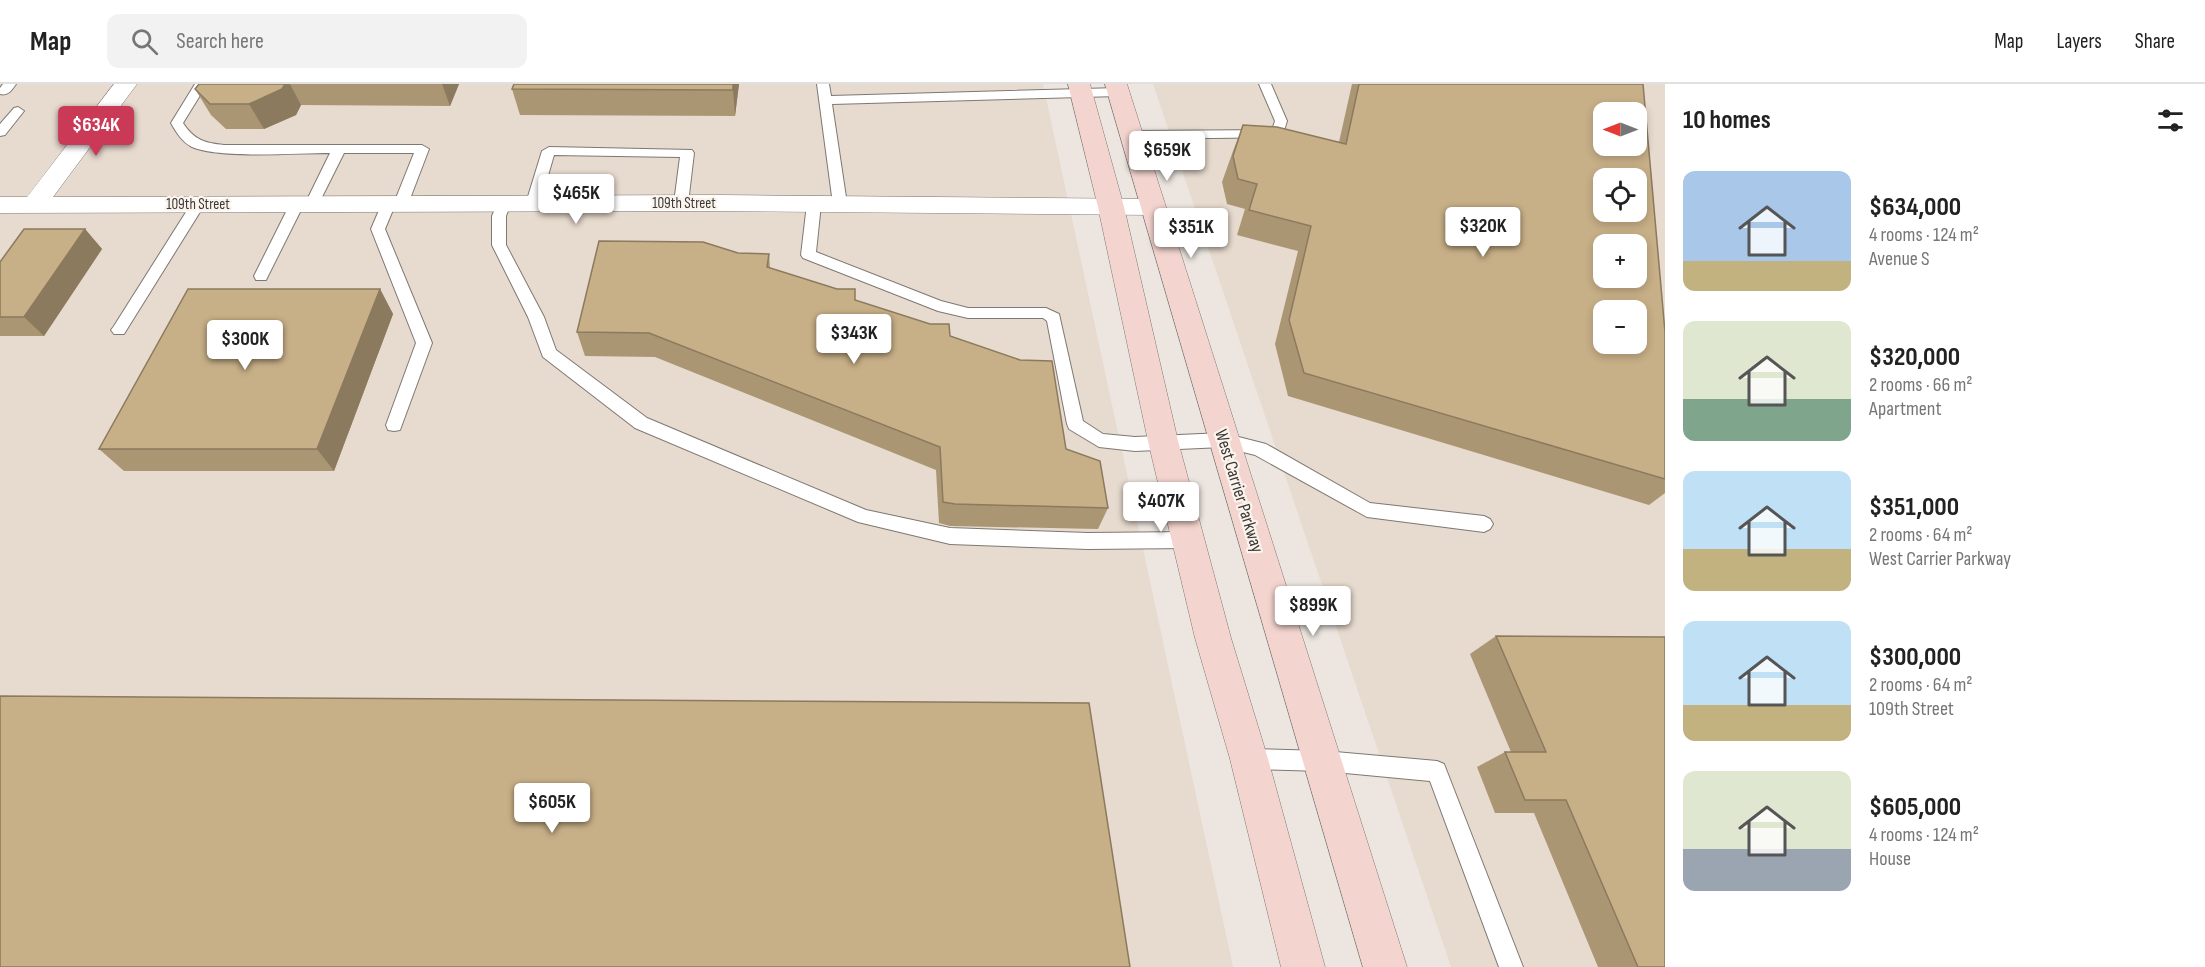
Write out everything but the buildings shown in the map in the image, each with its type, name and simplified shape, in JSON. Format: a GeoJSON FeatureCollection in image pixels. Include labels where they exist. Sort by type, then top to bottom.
{"type":"FeatureCollection","features":[{"type":"Feature","properties":{"kind":"main road"},"geometry":{"type":"LineString","coordinates":[[1080,88],[1111,207],[1163,441],[1303,967]]}},
{"type":"Feature","properties":{"kind":"main road","name":"West Carrier Parkway"},"geometry":{"type":"LineString","coordinates":[[1117,88],[1385,967]]}},
{"type":"Feature","properties":{"kind":"street"},"geometry":{"type":"LineString","coordinates":[[34,205],[126,84]]}},
{"type":"Feature","properties":{"kind":"street","name":"109th Street"},"geometry":{"type":"LineString","coordinates":[[0,205],[681,203],[1152,207]]}},
{"type":"Feature","properties":{"kind":"lane"},"geometry":{"type":"LineString","coordinates":[[201,84],[177,123],[184,136],[198,146],[224,149],[422,150],[394,204],[378,229],[424,343],[394,425]]}},
{"type":"Feature","properties":{"kind":"lane"},"geometry":{"type":"LineString","coordinates":[[823,84],[840,204]]}},
{"type":"Feature","properties":{"kind":"lane"},"geometry":{"type":"LineString","coordinates":[[1131,135],[1277,134],[1281,121],[1264,84]]}},
{"type":"Feature","properties":{"kind":"lane"},"geometry":{"type":"LineString","coordinates":[[825,100],[1117,88]]}},
{"type":"Feature","properties":{"kind":"lane"},"geometry":{"type":"LineString","coordinates":[[0,132],[18,111]]}},
{"type":"Feature","properties":{"kind":"lane"},"geometry":{"type":"LineString","coordinates":[[261,276],[339,149]]}},
{"type":"Feature","properties":{"kind":"lane"},"geometry":{"type":"LineString","coordinates":[[533,203],[549,151],[687,153],[681,203]]}},
{"type":"Feature","properties":{"kind":"lane"},"geometry":{"type":"LineString","coordinates":[[504,203],[500,216],[499,245],[536,317],[549,353],[641,423],[864,517],[950,536],[1088,541],[1189,540]]}},
{"type":"Feature","properties":{"kind":"lane"},"geometry":{"type":"LineString","coordinates":[[119,330],[198,204]]}},
{"type":"Feature","properties":{"kind":"lane"},"geometry":{"type":"LineString","coordinates":[[814,204],[808,255],[938,306],[968,313],[1046,314],[1054,318],[1075,424],[1100,440],[1135,444],[1223,440],[1260,449],[1367,510],[1484,524]]}},
{"type":"Feature","properties":{"kind":"lane"},"geometry":{"type":"LineString","coordinates":[[1249,759],[1324,761],[1437,771],[1511,967]]}},
{"type":"Feature","properties":{"kind":"shaded area"},"geometry":{"type":"Polygon","coordinates":[[[0,84],[1043,84],[1233,967],[0,967],[0,84]]]}},
{"type":"Feature","properties":{"kind":"shaded area"},"geometry":{"type":"Polygon","coordinates":[[[1153,84],[1665,84],[1665,967],[1451,967],[1153,84]]]}}]}
